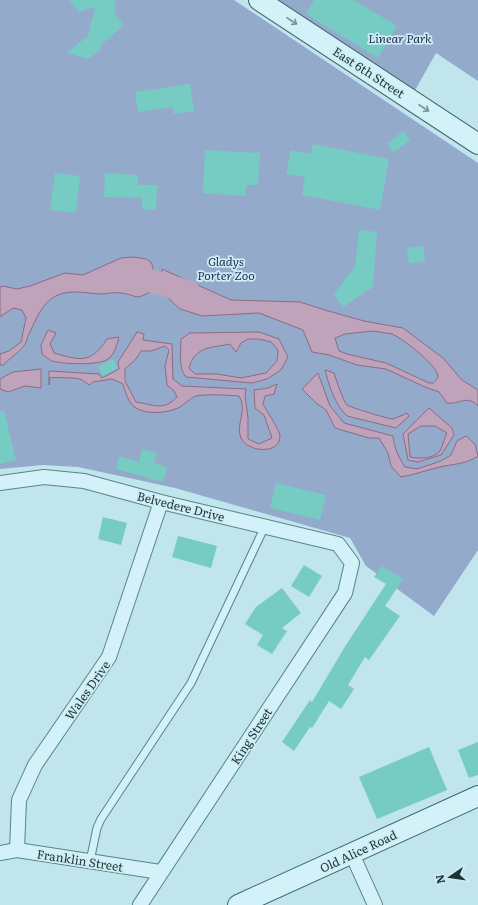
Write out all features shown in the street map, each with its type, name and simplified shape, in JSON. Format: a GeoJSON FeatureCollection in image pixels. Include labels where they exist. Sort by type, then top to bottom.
{"type":"FeatureCollection","features":[{"type":"Feature","properties":{"kind":"main road","name":"East 6th Street"},"geometry":{"type":"LineString","coordinates":[[259,0],[478,144]]}},
{"type":"Feature","properties":{"kind":"main road","name":"Old Alice Road"},"geometry":{"type":"LineString","coordinates":[[238,905],[478,796]]}},
{"type":"Feature","properties":{"kind":"street","name":"Belvedere Drive"},"geometry":{"type":"LineString","coordinates":[[0,483],[44,477],[84,481],[161,502],[338,544],[352,563]]}},
{"type":"Feature","properties":{"kind":"street","name":"Wales Drive"},"geometry":{"type":"LineString","coordinates":[[17,850],[19,800],[35,765],[109,657],[161,502]]}},
{"type":"Feature","properties":{"kind":"street","name":"King Street"},"geometry":{"type":"LineString","coordinates":[[140,905],[160,872],[345,593],[352,563]]}},
{"type":"Feature","properties":{"kind":"street","name":"Franklin Street"},"geometry":{"type":"LineString","coordinates":[[0,853],[17,850],[160,872]]}},
{"type":"Feature","properties":{"kind":"street"},"geometry":{"type":"LineString","coordinates":[[352,854],[375,905]]}},
{"type":"Feature","properties":{"kind":"lane"},"geometry":{"type":"LineString","coordinates":[[90,861],[97,828],[101,819],[191,683],[265,526]]}},
{"type":"Feature","properties":{"kind":"green space","name":"Gladys Porter Zoo"},"geometry":{"type":"Polygon","coordinates":[[[0,0],[234,0],[478,163],[478,550],[434,616],[366,566],[350,538],[175,488],[78,467],[43,465],[0,469],[0,0]]]}},
{"type":"Feature","properties":{"kind":"green space","name":"Linear Park"},"geometry":{"type":"Polygon","coordinates":[[[275,0],[478,0],[478,81],[436,53],[414,92],[275,0]]]}},
{"type":"Feature","properties":{"kind":"shaded area"},"geometry":{"type":"Polygon","coordinates":[[[134,257],[146,259],[151,262],[153,267],[151,291],[138,297],[116,293],[104,294],[77,292],[57,295],[47,302],[40,311],[24,346],[3,365],[0,365],[0,354],[9,351],[21,342],[26,318],[22,310],[13,308],[0,317],[0,287],[3,286],[17,289],[30,286],[65,273],[83,275],[121,258],[134,257]]]}},
{"type":"Feature","properties":{"kind":"shaded area"},"geometry":{"type":"Polygon","coordinates":[[[162,269],[231,300],[300,302],[364,321],[403,328],[443,358],[462,380],[478,390],[478,406],[467,400],[447,403],[439,392],[386,369],[357,365],[329,355],[312,352],[303,330],[259,313],[202,316],[180,309],[171,301],[160,285],[162,269]],[[373,331],[345,334],[335,338],[339,351],[386,363],[429,383],[433,383],[437,379],[438,376],[432,365],[411,346],[392,334],[373,331]]]}},
{"type":"Feature","properties":{"kind":"shaded area"},"geometry":{"type":"Polygon","coordinates":[[[48,330],[56,333],[50,344],[54,353],[78,359],[90,357],[107,339],[119,337],[114,352],[108,359],[89,364],[64,363],[52,361],[42,354],[41,345],[48,330]]]}},
{"type":"Feature","properties":{"kind":"shaded area"},"geometry":{"type":"Polygon","coordinates":[[[137,332],[144,334],[143,340],[172,344],[173,379],[182,386],[246,389],[245,396],[248,418],[248,439],[259,444],[272,438],[264,415],[255,408],[254,390],[268,388],[277,384],[274,394],[265,396],[263,404],[280,434],[278,443],[274,447],[262,450],[256,449],[244,443],[239,430],[242,402],[239,396],[196,396],[173,410],[163,412],[146,412],[133,406],[128,398],[123,384],[112,379],[93,382],[89,385],[78,379],[50,378],[49,385],[49,371],[99,374],[102,378],[119,369],[118,362],[137,332]],[[165,346],[151,351],[141,351],[136,359],[125,369],[125,381],[136,402],[162,406],[172,402],[177,397],[174,391],[167,385],[165,366],[169,350],[165,346]]]}},
{"type":"Feature","properties":{"kind":"shaded area"},"geometry":{"type":"Polygon","coordinates":[[[259,332],[279,339],[288,357],[281,370],[267,379],[252,383],[186,377],[183,374],[181,364],[181,339],[190,333],[259,332]],[[248,339],[241,343],[236,352],[230,344],[205,349],[195,356],[189,368],[195,374],[217,374],[241,378],[266,373],[277,361],[278,350],[271,342],[259,339],[248,339]]]}},
{"type":"Feature","properties":{"kind":"shaded area"},"geometry":{"type":"Polygon","coordinates":[[[41,369],[41,388],[25,386],[8,392],[0,389],[0,379],[13,372],[41,369]]]}},
{"type":"Feature","properties":{"kind":"shaded area"},"geometry":{"type":"Polygon","coordinates":[[[325,370],[334,373],[347,405],[392,419],[407,413],[409,416],[396,428],[347,416],[336,401],[325,370]]]}},
{"type":"Feature","properties":{"kind":"shaded area"},"geometry":{"type":"Polygon","coordinates":[[[318,373],[330,406],[344,423],[393,436],[397,453],[405,467],[417,469],[441,461],[451,455],[457,441],[466,436],[475,444],[478,456],[465,462],[401,477],[391,466],[388,453],[379,438],[369,438],[335,428],[326,410],[316,403],[302,389],[318,373]]]}},
{"type":"Feature","properties":{"kind":"shaded area"},"geometry":{"type":"Polygon","coordinates":[[[429,408],[452,428],[454,435],[441,455],[418,462],[408,460],[403,434],[429,408]],[[421,426],[408,434],[410,457],[430,457],[434,456],[440,451],[447,433],[435,426],[421,426]]]}},
{"type":"Feature","properties":{"kind":"building"},"geometry":{"type":"Polygon","coordinates":[[[69,0],[114,0],[116,6],[114,13],[124,25],[100,46],[101,49],[89,59],[66,53],[88,36],[95,7],[79,12],[69,0]]]}},
{"type":"Feature","properties":{"kind":"building"},"geometry":{"type":"Polygon","coordinates":[[[314,0],[354,0],[397,26],[378,58],[306,14],[314,0]]]}},
{"type":"Feature","properties":{"kind":"building"},"geometry":{"type":"Polygon","coordinates":[[[190,84],[194,111],[174,114],[172,107],[138,112],[135,92],[190,84]]]}},
{"type":"Feature","properties":{"kind":"building"},"geometry":{"type":"Polygon","coordinates":[[[403,131],[410,140],[393,153],[387,144],[403,131]]]}},
{"type":"Feature","properties":{"kind":"building"},"geometry":{"type":"Polygon","coordinates":[[[313,144],[389,159],[380,210],[302,195],[305,177],[286,174],[291,150],[311,154],[313,144]]]}},
{"type":"Feature","properties":{"kind":"building"},"geometry":{"type":"Polygon","coordinates":[[[205,150],[260,153],[258,185],[246,185],[245,196],[203,193],[205,150]]]}},
{"type":"Feature","properties":{"kind":"building"},"geometry":{"type":"Polygon","coordinates":[[[55,173],[80,176],[76,213],[50,210],[55,173]]]}},
{"type":"Feature","properties":{"kind":"building"},"geometry":{"type":"Polygon","coordinates":[[[105,173],[138,175],[138,185],[157,185],[156,210],[142,209],[142,198],[104,197],[105,173]]]}},
{"type":"Feature","properties":{"kind":"building"},"geometry":{"type":"Polygon","coordinates":[[[359,230],[377,232],[373,287],[343,307],[334,294],[355,266],[359,230]]]}},
{"type":"Feature","properties":{"kind":"building"},"geometry":{"type":"Polygon","coordinates":[[[423,246],[425,261],[409,264],[407,248],[423,246]]]}},
{"type":"Feature","properties":{"kind":"building"},"geometry":{"type":"Polygon","coordinates":[[[113,359],[118,368],[103,376],[98,367],[113,359]]]}},
{"type":"Feature","properties":{"kind":"building"},"geometry":{"type":"Polygon","coordinates":[[[0,411],[4,411],[16,460],[0,464],[0,411]]]}},
{"type":"Feature","properties":{"kind":"building"},"geometry":{"type":"Polygon","coordinates":[[[142,449],[157,453],[154,463],[167,467],[163,482],[116,469],[119,456],[139,462],[142,449]]]}},
{"type":"Feature","properties":{"kind":"building"},"geometry":{"type":"Polygon","coordinates":[[[276,483],[326,495],[320,520],[270,508],[276,483]]]}},
{"type":"Feature","properties":{"kind":"building"},"geometry":{"type":"Polygon","coordinates":[[[103,517],[127,523],[121,545],[98,539],[103,517]]]}},
{"type":"Feature","properties":{"kind":"building"},"geometry":{"type":"Polygon","coordinates":[[[178,536],[217,546],[211,568],[172,557],[178,536]]]}},
{"type":"Feature","properties":{"kind":"building"},"geometry":{"type":"Polygon","coordinates":[[[304,565],[322,576],[309,597],[291,586],[304,565]]]}},
{"type":"Feature","properties":{"kind":"building"},"geometry":{"type":"Polygon","coordinates":[[[382,566],[403,579],[385,606],[400,616],[369,660],[365,657],[348,685],[354,689],[341,709],[329,701],[312,728],[310,727],[294,751],[282,742],[310,700],[312,702],[346,645],[386,584],[374,577],[382,566]]]}},
{"type":"Feature","properties":{"kind":"building"},"geometry":{"type":"Polygon","coordinates":[[[282,588],[301,613],[282,628],[287,631],[272,654],[257,645],[263,635],[245,624],[256,607],[282,588]]]}},
{"type":"Feature","properties":{"kind":"building"},"geometry":{"type":"Polygon","coordinates":[[[478,742],[478,775],[469,778],[458,750],[478,742]]]}},
{"type":"Feature","properties":{"kind":"building"},"geometry":{"type":"Polygon","coordinates":[[[429,747],[447,790],[377,819],[359,777],[429,747]]]}},
{"type":"Feature","properties":{"kind":"waterway"},"geometry":{"type":"LineString","coordinates":[[121,279],[152,281],[189,292]]}}]}
